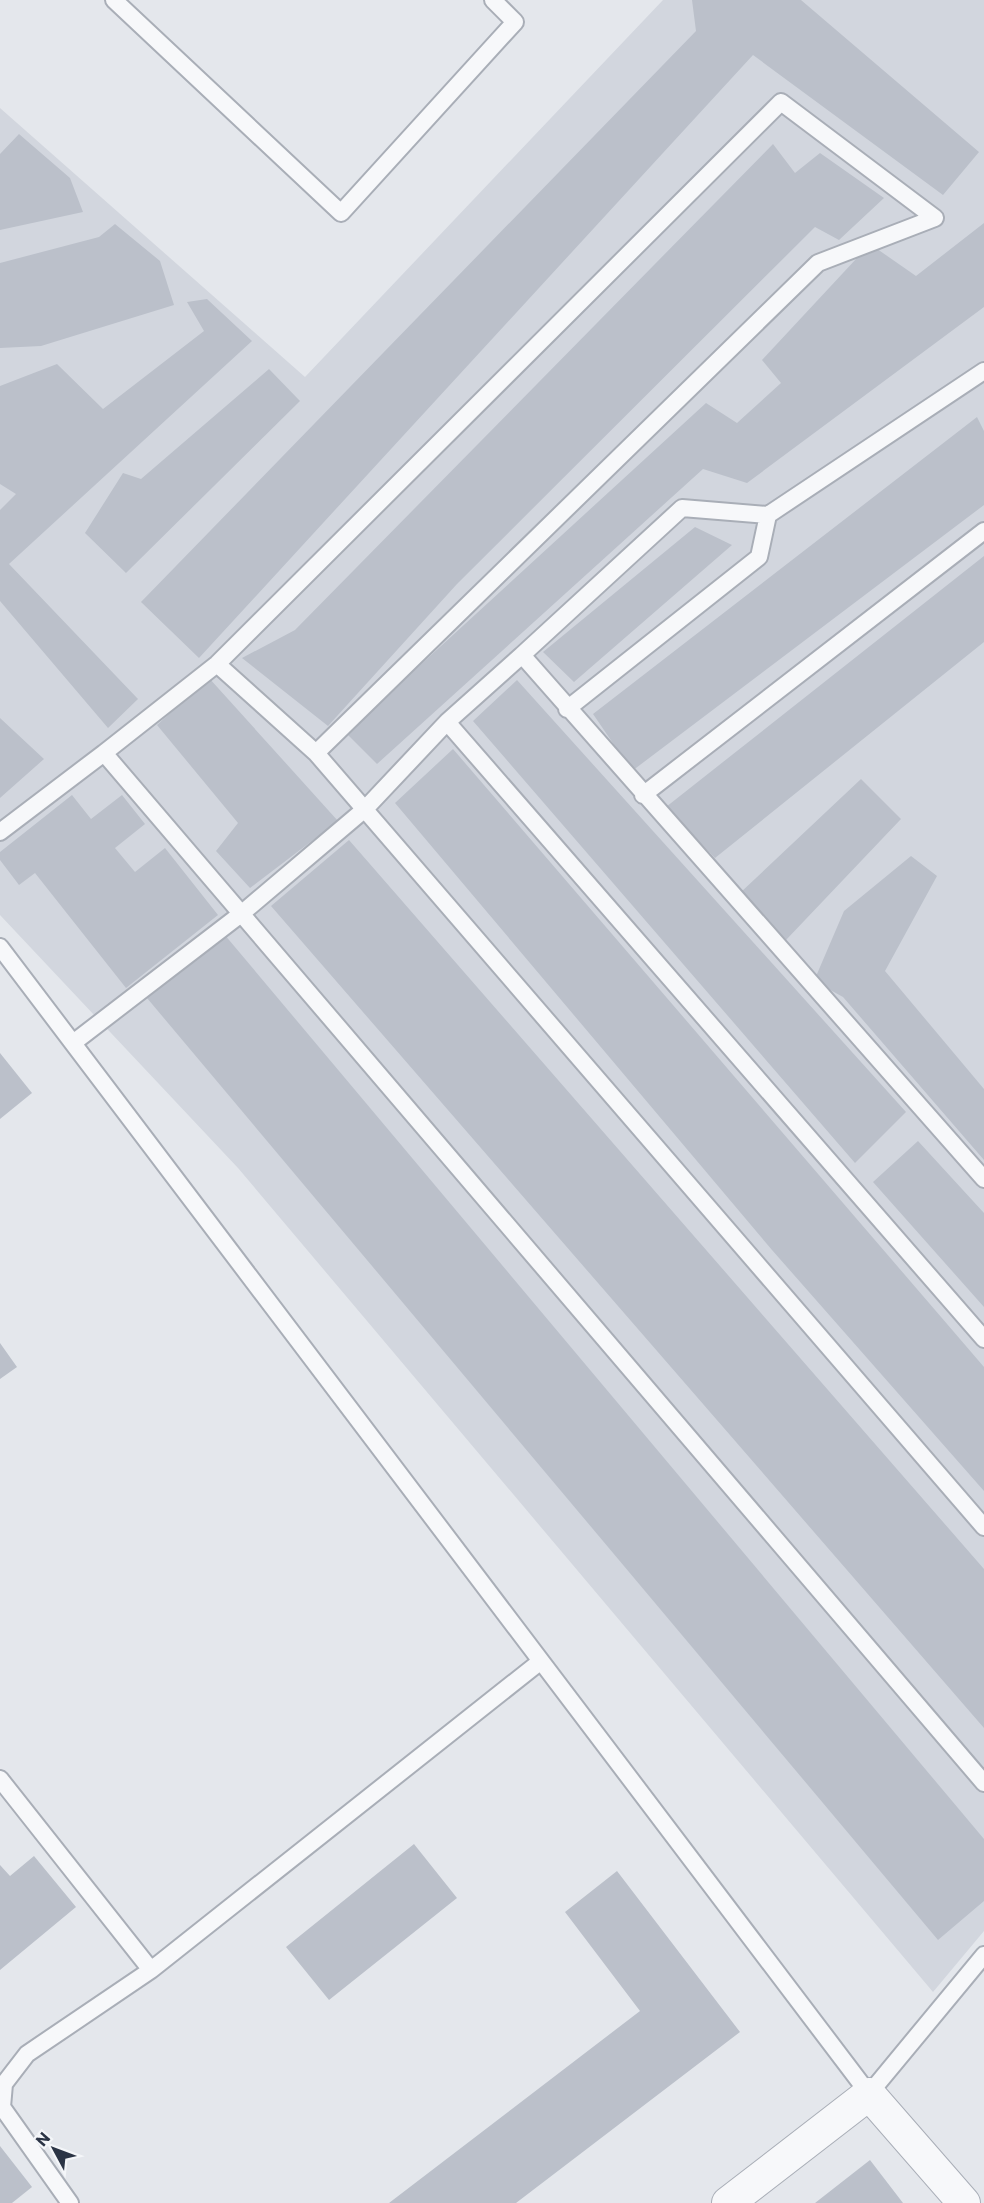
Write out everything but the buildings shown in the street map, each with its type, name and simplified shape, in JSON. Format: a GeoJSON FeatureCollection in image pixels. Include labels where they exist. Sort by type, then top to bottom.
{"type":"FeatureCollection","features":[{"type":"Feature","properties":{"kind":"street"},"geometry":{"type":"LineString","coordinates":[[728,2203],[869,2094],[964,2203]]}},
{"type":"Feature","properties":{"kind":"lane"},"geometry":{"type":"LineString","coordinates":[[114,0],[341,213],[514,22],[493,0]]}},
{"type":"Feature","properties":{"kind":"lane"},"geometry":{"type":"LineString","coordinates":[[0,832],[217,664],[781,102],[935,218],[818,263],[316,753]]}},
{"type":"Feature","properties":{"kind":"lane"},"geometry":{"type":"LineString","coordinates":[[73,1043],[241,914],[365,809],[447,722],[682,508],[768,515],[984,371]]}},
{"type":"Feature","properties":{"kind":"lane"},"geometry":{"type":"LineString","coordinates":[[567,709],[759,557],[768,515]]}},
{"type":"Feature","properties":{"kind":"lane"},"geometry":{"type":"LineString","coordinates":[[643,795],[984,531]]}},
{"type":"Feature","properties":{"kind":"lane"},"geometry":{"type":"LineString","coordinates":[[522,655],[567,709],[984,1179]]}},
{"type":"Feature","properties":{"kind":"lane"},"geometry":{"type":"LineString","coordinates":[[217,664],[316,753],[984,1527]]}},
{"type":"Feature","properties":{"kind":"lane"},"geometry":{"type":"LineString","coordinates":[[447,722],[984,1339]]}},
{"type":"Feature","properties":{"kind":"lane"},"geometry":{"type":"LineString","coordinates":[[104,753],[984,1783]]}},
{"type":"Feature","properties":{"kind":"lane"},"geometry":{"type":"LineString","coordinates":[[0,947],[869,2094],[984,1955]]}},
{"type":"Feature","properties":{"kind":"lane"},"geometry":{"type":"LineString","coordinates":[[70,2203],[13,2127],[2,2107],[4,2084],[27,2054],[151,1970],[541,1661]]}},
{"type":"Feature","properties":{"kind":"lane"},"geometry":{"type":"LineString","coordinates":[[0,1779],[151,1970]]}},
{"type":"Feature","properties":{"kind":"shaded area"},"geometry":{"type":"Polygon","coordinates":[[[663,0],[984,0],[984,1931],[933,1992],[238,1168],[0,915],[0,108],[305,377],[663,0]]]}}]}
